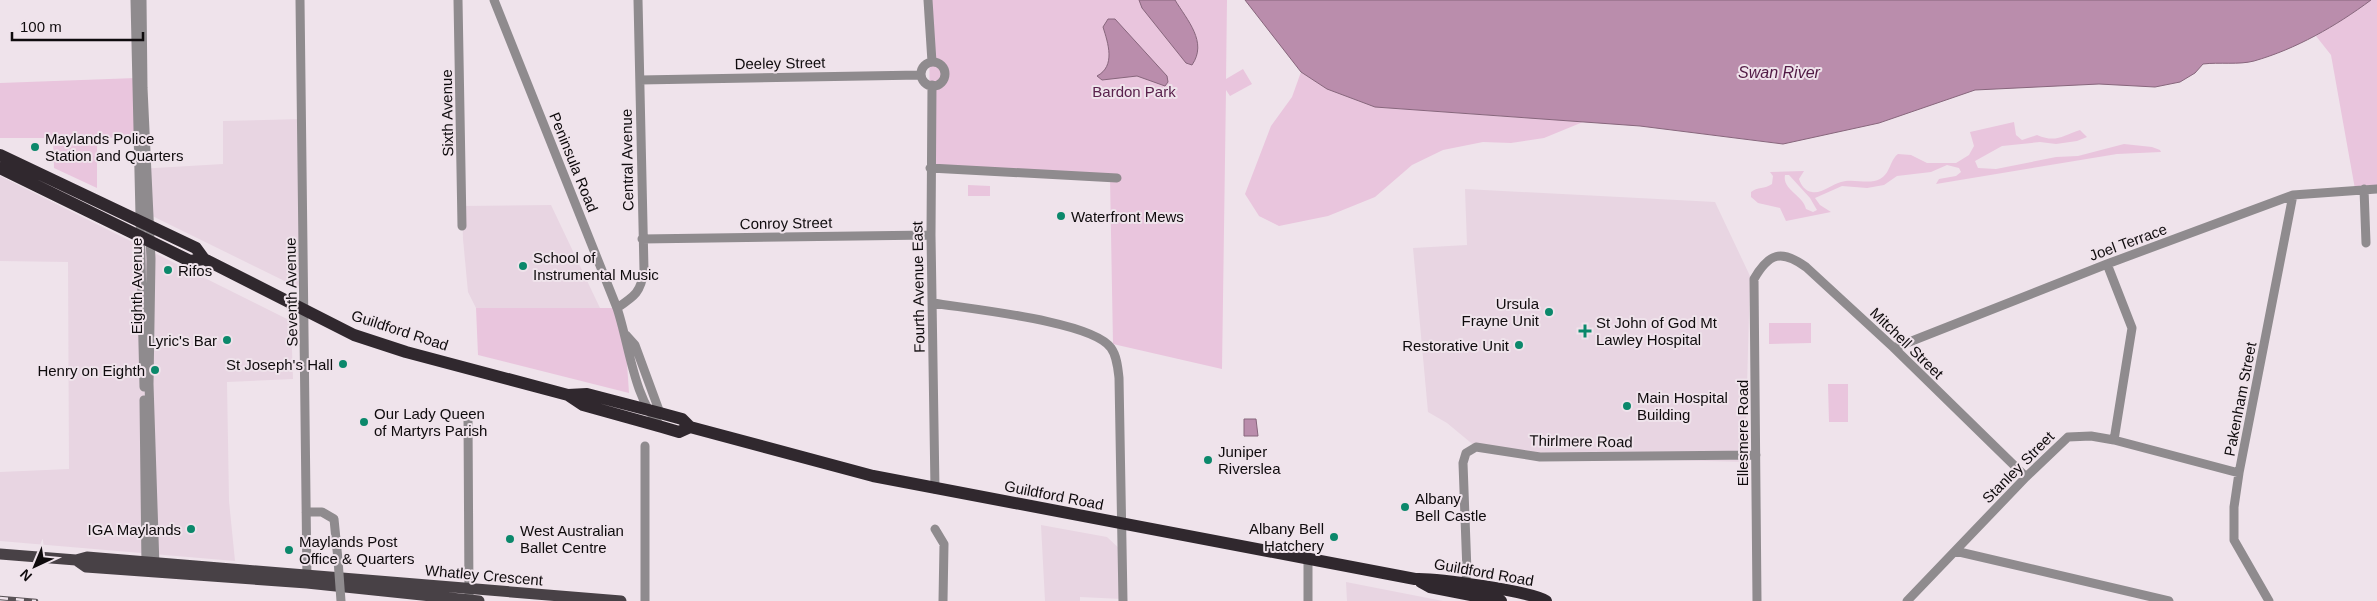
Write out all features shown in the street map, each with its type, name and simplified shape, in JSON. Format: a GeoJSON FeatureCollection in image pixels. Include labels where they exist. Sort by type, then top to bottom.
{"type":"FeatureCollection","features":[{"type":"Feature","properties":{"kind":"highway","name":"Guildford Road"},"geometry":{"type":"LineString","coordinates":[[0,155],[196,248],[204,258],[306,312],[354,335],[398,349],[568,395],[587,394],[647,409],[682,419],[690,427],[873,476],[1415,580],[1430,587],[1451,591],[1496,598],[1546,601]]}},
{"type":"Feature","properties":{"kind":"highway","name":"Guildford Road"},"geometry":{"type":"LineString","coordinates":[[0,168],[190,261],[204,258]]}},
{"type":"Feature","properties":{"kind":"highway","name":"Guildford Road"},"geometry":{"type":"LineString","coordinates":[[568,395],[583,405],[679,432],[690,427]]}},
{"type":"Feature","properties":{"kind":"highway","name":"Guildford Road"},"geometry":{"type":"LineString","coordinates":[[1415,580],[1431,578],[1464,584],[1496,598]]}},
{"type":"Feature","properties":{"kind":"main road","name":"Whatley Crescent"},"geometry":{"type":"LineString","coordinates":[[0,554],[76,560],[87,557],[150,567],[308,579],[472,596],[621,601]]}},
{"type":"Feature","properties":{"kind":"street","name":"Eighth Avenue"},"geometry":{"type":"LineString","coordinates":[[135,0],[146,239],[150,567]]}},
{"type":"Feature","properties":{"kind":"street","name":"Eighth Avenue"},"geometry":{"type":"LineString","coordinates":[[142,0],[145,223]]}},
{"type":"Feature","properties":{"kind":"street","name":"Seventh Avenue"},"geometry":{"type":"LineString","coordinates":[[300,0],[306,312],[308,579]]}},
{"type":"Feature","properties":{"kind":"street","name":"Sixth Avenue"},"geometry":{"type":"LineString","coordinates":[[458,0],[462,226]]}},
{"type":"Feature","properties":{"kind":"street","name":"Peninsula Road"},"geometry":{"type":"LineString","coordinates":[[494,0],[617,308],[626,335],[626,348],[647,409],[662,427]]}},
{"type":"Feature","properties":{"kind":"street","name":"Central Avenue"},"geometry":{"type":"LineString","coordinates":[[617,308],[635,296],[642,283],[638,0]]}},
{"type":"Feature","properties":{"kind":"street"},"geometry":{"type":"LineString","coordinates":[[928,0],[932,62]]}},
{"type":"Feature","properties":{"kind":"street"},"geometry":{"type":"LineString","coordinates":[[932,62],[942,66],[944,76],[939,84],[932,85],[924,81],[921,75],[925,65],[932,62]]}},
{"type":"Feature","properties":{"kind":"street","name":"Deeley Street"},"geometry":{"type":"LineString","coordinates":[[640,80],[921,75]]}},
{"type":"Feature","properties":{"kind":"street","name":"Fourth Avenue East"},"geometry":{"type":"LineString","coordinates":[[932,85],[930,168],[935,489]]}},
{"type":"Feature","properties":{"kind":"street"},"geometry":{"type":"LineString","coordinates":[[930,168],[1117,178]]}},
{"type":"Feature","properties":{"kind":"street"},"geometry":{"type":"LineString","coordinates":[[2364,189],[2366,243]]}},
{"type":"Feature","properties":{"kind":"street","name":"Joel Terrace"},"geometry":{"type":"LineString","coordinates":[[1894,348],[2107,264],[2292,195],[2377,189]]}},
{"type":"Feature","properties":{"kind":"street","name":"Pakenham Street"},"geometry":{"type":"LineString","coordinates":[[2268,601],[2234,540],[2234,508],[2292,195]]}},
{"type":"Feature","properties":{"kind":"street","name":"Conroy Street"},"geometry":{"type":"LineString","coordinates":[[642,239],[931,235]]}},
{"type":"Feature","properties":{"kind":"street","name":"Mitchell Street"},"geometry":{"type":"LineString","coordinates":[[1761,268],[1770,258],[1781,254],[1793,257],[1894,348],[2026,477]]}},
{"type":"Feature","properties":{"kind":"street"},"geometry":{"type":"LineString","coordinates":[[2107,264],[2132,328],[2114,440]]}},
{"type":"Feature","properties":{"kind":"street","name":"Ellesmere Road"},"geometry":{"type":"LineString","coordinates":[[1757,601],[1754,279],[1761,268]]}},
{"type":"Feature","properties":{"kind":"street"},"geometry":{"type":"LineString","coordinates":[[933,303],[1074,327],[1099,338],[1111,348],[1119,378],[1123,601]]}},
{"type":"Feature","properties":{"kind":"street","name":"Peninsula Road"},"geometry":{"type":"LineString","coordinates":[[626,335],[635,345],[660,413]]}},
{"type":"Feature","properties":{"kind":"street"},"geometry":{"type":"LineString","coordinates":[[468,418],[472,596]]}},
{"type":"Feature","properties":{"kind":"street","name":"Stanley Street"},"geometry":{"type":"LineString","coordinates":[[1907,601],[2026,477],[2068,437],[2091,436],[2114,440],[2239,474]]}},
{"type":"Feature","properties":{"kind":"street"},"geometry":{"type":"LineString","coordinates":[[645,446],[645,601]]}},
{"type":"Feature","properties":{"kind":"street","name":"Thirlmere Road"},"geometry":{"type":"LineString","coordinates":[[1464,584],[1466,540],[1463,463],[1466,453],[1476,447],[1540,457],[1756,455]]}},
{"type":"Feature","properties":{"kind":"street"},"geometry":{"type":"LineString","coordinates":[[306,512],[322,512],[334,520],[341,601]]}},
{"type":"Feature","properties":{"kind":"street"},"geometry":{"type":"LineString","coordinates":[[935,529],[944,544],[943,601]]}},
{"type":"Feature","properties":{"kind":"street"},"geometry":{"type":"LineString","coordinates":[[1955,551],[2169,601]]}},
{"type":"Feature","properties":{"kind":"street"},"geometry":{"type":"LineString","coordinates":[[1308,560],[1308,601]]}},
{"type":"Feature","properties":{"kind":"street"},"geometry":{"type":"LineString","coordinates":[[1451,591],[1464,584]]}},
{"type":"Feature","properties":{"kind":"shaded area"},"geometry":{"type":"Polygon","coordinates":[[[303,119],[305,291],[138,209],[138,169],[223,164],[223,121],[303,119]]]}},
{"type":"Feature","properties":{"kind":"shaded area"},"geometry":{"type":"Polygon","coordinates":[[[0,176],[291,321],[293,379],[227,382],[229,501],[235,561],[0,541],[0,472],[69,469],[68,262],[0,261],[0,176]]]}},
{"type":"Feature","properties":{"kind":"shaded area","name":"St John of God Mt Lawley Hospital"},"geometry":{"type":"Polygon","coordinates":[[[1465,189],[1715,202],[1750,276],[1745,462],[1554,457],[1476,447],[1447,423],[1428,412],[1413,248],[1467,245],[1465,189]]]}},
{"type":"Feature","properties":{"kind":"shaded area","name":"School of Instrumental Music"},"geometry":{"type":"Polygon","coordinates":[[[551,205],[600,308],[476,308],[468,292],[462,206],[551,205]]]}},
{"type":"Feature","properties":{"kind":"shaded area"},"geometry":{"type":"Polygon","coordinates":[[[1041,525],[1107,537],[1123,552],[1123,599],[1080,597],[1080,601],[1045,601],[1041,525]]]}},
{"type":"Feature","properties":{"kind":"shaded area"},"geometry":{"type":"Polygon","coordinates":[[[1346,582],[1443,601],[1347,601],[1346,582]]]}},
{"type":"Feature","properties":{"kind":"green space","name":"Bardon Park"},"geometry":{"type":"Polygon","coordinates":[[[929,0],[1227,0],[1226,79],[1243,69],[1252,84],[1230,96],[1226,90],[1222,369],[1113,344],[1110,178],[930,165],[929,0]]]}},
{"type":"Feature","properties":{"kind":"green space"},"geometry":{"type":"Polygon","coordinates":[[[2371,0],[2377,0],[2377,189],[2355,189],[2331,55],[2316,36],[2371,0]]]}},
{"type":"Feature","properties":{"kind":"green space"},"geometry":{"type":"Polygon","coordinates":[[[1301,72],[1327,89],[1375,107],[1583,122],[1544,138],[1511,143],[1483,142],[1443,150],[1412,165],[1375,197],[1328,216],[1279,226],[1259,216],[1245,194],[1271,126],[1292,97],[1301,72]]]}},
{"type":"Feature","properties":{"kind":"green space"},"geometry":{"type":"Polygon","coordinates":[[[136,78],[137,137],[97,138],[97,188],[54,168],[53,138],[0,138],[0,83],[136,78]]]}},
{"type":"Feature","properties":{"kind":"green space"},"geometry":{"type":"Polygon","coordinates":[[[2014,122],[2016,135],[2022,140],[2037,135],[2054,139],[2080,130],[2087,137],[2077,141],[2056,144],[2040,142],[2002,146],[1975,161],[1978,168],[1996,169],[2056,157],[2078,156],[2124,144],[2152,147],[2161,152],[2117,154],[1936,184],[1939,179],[1956,176],[1961,172],[1959,168],[1947,165],[1931,172],[1897,176],[1884,185],[1867,188],[1842,186],[1815,198],[1820,205],[1831,212],[1786,221],[1780,208],[1758,203],[1751,197],[1753,190],[1772,184],[1773,176],[1770,172],[1804,171],[1799,179],[1801,183],[1807,190],[1816,192],[1846,181],[1876,181],[1886,174],[1898,154],[1911,155],[1927,163],[1956,163],[1969,155],[1974,146],[1970,132],[2014,122]],[[1785,175],[1787,185],[1801,200],[1806,209],[1813,212],[1817,210],[1810,198],[1789,175],[1785,175]]]}},
{"type":"Feature","properties":{"kind":"green space"},"geometry":{"type":"Polygon","coordinates":[[[968,185],[990,186],[990,196],[968,196],[968,185]]]}},
{"type":"Feature","properties":{"kind":"green space"},"geometry":{"type":"Polygon","coordinates":[[[476,308],[617,308],[626,348],[629,393],[478,355],[476,308]]]}},
{"type":"Feature","properties":{"kind":"green space"},"geometry":{"type":"Polygon","coordinates":[[[1769,323],[1811,323],[1811,343],[1769,344],[1769,323]]]}},
{"type":"Feature","properties":{"kind":"green space"},"geometry":{"type":"Polygon","coordinates":[[[1828,384],[1848,384],[1848,422],[1829,422],[1828,384]]]}},
{"type":"Feature","properties":{"kind":"water"},"geometry":{"type":"Polygon","coordinates":[[[1139,0],[1175,0],[1190,23],[1197,40],[1198,48],[1192,65],[1186,63],[1142,8],[1139,0]]]}},
{"type":"Feature","properties":{"kind":"water","name":"Swan River"},"geometry":{"type":"Polygon","coordinates":[[[1245,0],[2371,0],[2330,28],[2285,50],[2254,61],[2203,64],[2195,73],[2180,82],[2155,87],[2099,84],[1975,90],[1879,123],[1783,144],[1640,126],[1375,107],[1327,89],[1301,72],[1245,0]]]}},
{"type":"Feature","properties":{"kind":"water"},"geometry":{"type":"Polygon","coordinates":[[[1108,19],[1115,19],[1167,76],[1168,82],[1165,86],[1137,76],[1102,80],[1097,76],[1103,72],[1109,60],[1103,27],[1108,19]]]}},
{"type":"Feature","properties":{"kind":"water"},"geometry":{"type":"Polygon","coordinates":[[[1244,419],[1256,419],[1258,436],[1244,436],[1244,419]]]}},
{"type":"Feature","properties":{"kind":"railway"},"geometry":{"type":"LineString","coordinates":[[0,598],[36,601]]}},
{"type":"Feature","properties":{"kind":"place","name":"Maylands Police Station and Quarters"},"geometry":{"type":"Point","coordinates":[35,147]}},
{"type":"Feature","properties":{"kind":"place","name":"Waterfront Mews"},"geometry":{"type":"Point","coordinates":[1061,216]}},
{"type":"Feature","properties":{"kind":"place","name":"School of Instrumental Music"},"geometry":{"type":"Point","coordinates":[523,266]}},
{"type":"Feature","properties":{"kind":"place","name":"Rifos"},"geometry":{"type":"Point","coordinates":[168,270]}},
{"type":"Feature","properties":{"kind":"place","name":"Ursula Frayne Unit"},"geometry":{"type":"Point","coordinates":[1549,312]}},
{"type":"Feature","properties":{"kind":"place","name":"St John of God Mt Lawley Hospital"},"geometry":{"type":"Point","coordinates":[1585,331]}},
{"type":"Feature","properties":{"kind":"place","name":"Lyric's Bar"},"geometry":{"type":"Point","coordinates":[227,340]}},
{"type":"Feature","properties":{"kind":"place","name":"Restorative Unit"},"geometry":{"type":"Point","coordinates":[1519,345]}},
{"type":"Feature","properties":{"kind":"place","name":"St Joseph's Hall"},"geometry":{"type":"Point","coordinates":[343,364]}},
{"type":"Feature","properties":{"kind":"place","name":"Henry on Eighth"},"geometry":{"type":"Point","coordinates":[155,370]}},
{"type":"Feature","properties":{"kind":"place","name":"Main Hospital Building"},"geometry":{"type":"Point","coordinates":[1627,406]}},
{"type":"Feature","properties":{"kind":"place","name":"Our Lady Queen of Martyrs Parish"},"geometry":{"type":"Point","coordinates":[364,422]}},
{"type":"Feature","properties":{"kind":"place","name":"Juniper Riverslea"},"geometry":{"type":"Point","coordinates":[1208,460]}},
{"type":"Feature","properties":{"kind":"place","name":"Albany Bell Castle"},"geometry":{"type":"Point","coordinates":[1405,507]}},
{"type":"Feature","properties":{"kind":"place","name":"IGA Maylands"},"geometry":{"type":"Point","coordinates":[191,529]}},
{"type":"Feature","properties":{"kind":"place","name":"Albany Bell Hatchery"},"geometry":{"type":"Point","coordinates":[1334,537]}},
{"type":"Feature","properties":{"kind":"place","name":"West Australian Ballet Centre"},"geometry":{"type":"Point","coordinates":[510,539]}},
{"type":"Feature","properties":{"kind":"place","name":"Maylands Post Office & Quarters"},"geometry":{"type":"Point","coordinates":[289,550]}}]}
